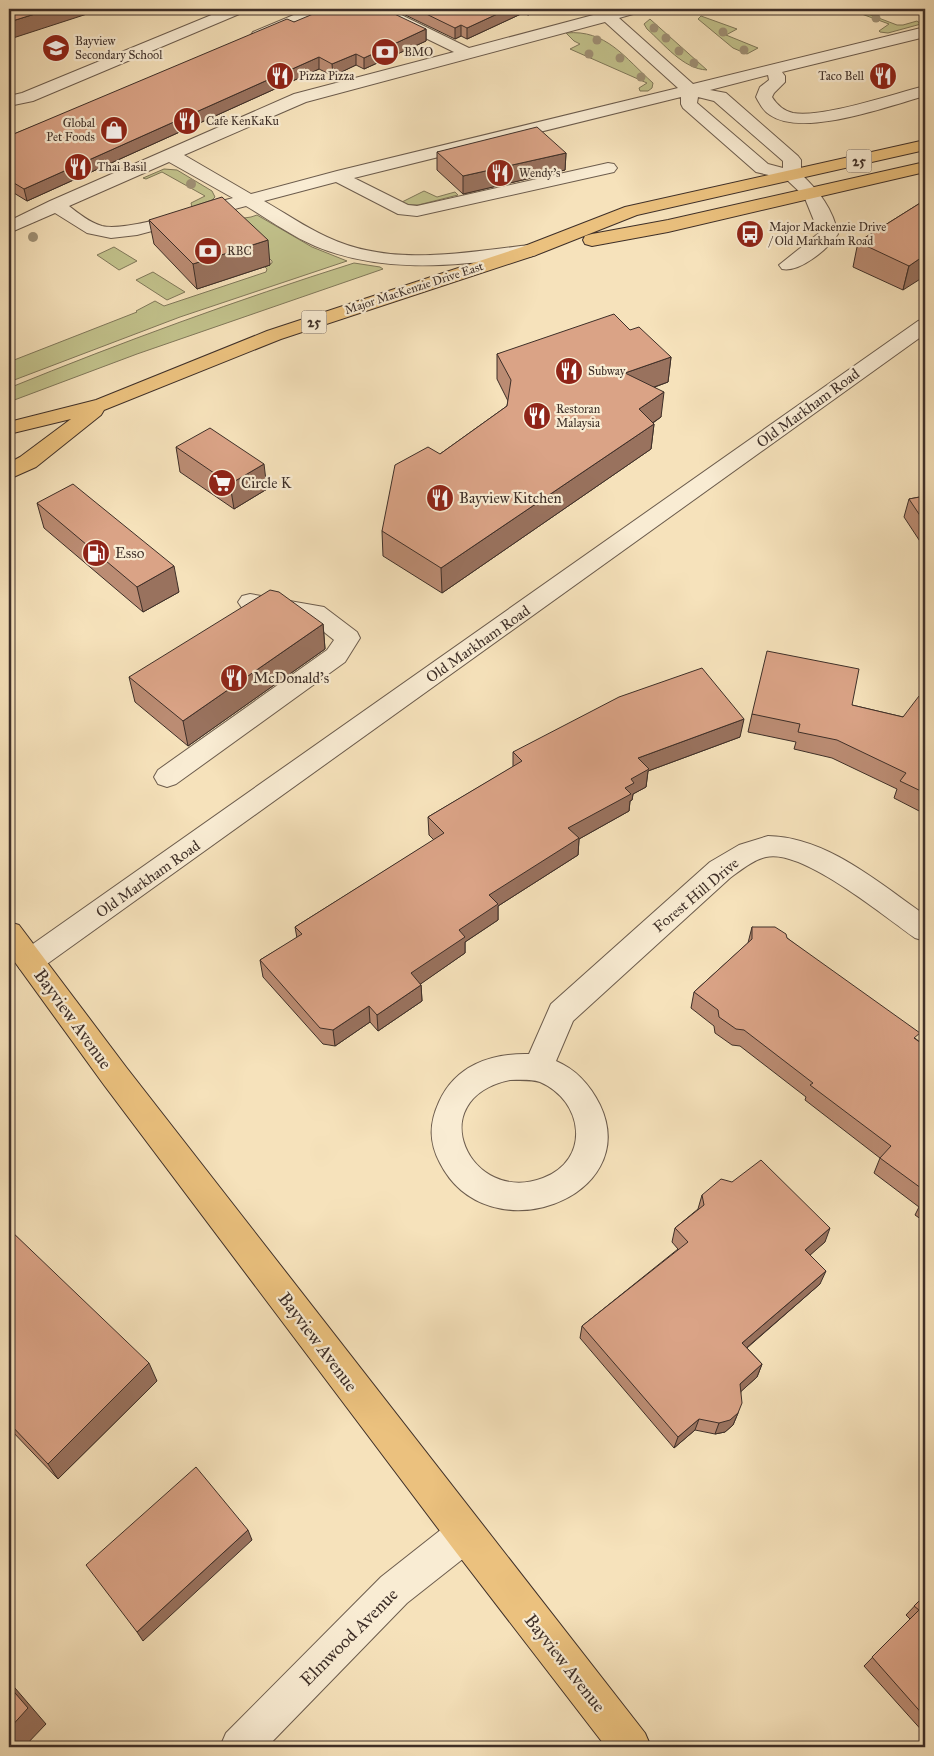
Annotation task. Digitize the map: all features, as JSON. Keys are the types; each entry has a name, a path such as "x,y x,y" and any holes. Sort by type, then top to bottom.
{"main road":[{"name":"Major MacKenzie Drive East","path":"9,428 103,404 274,335 529,251 632,211 925,145"},
{"name":"Major MacKenzie Drive East","path":"529,251 668,226 925,167"},
{"name":"Major MacKenzie Drive East","path":"9,472 28,462 103,404"},
{"name":"Bayview Avenue","path":"9,933 120,1084 631,1747"}],"street":[{"path":"9,101 26,97 239,9"},
{"path":"248,40 321,9"},
{"path":"377,9 456,46 466,53"},
{"path":"9,228 56,205 300,98 466,53 605,12 635,9"},
{"path":"605,12 690,90 720,97 792,160 792,175"},
{"path":"56,205 86,228 105,233 138,229 249,201 337,176 925,32"},
{"path":"771,69 777,76 777,82 766,91 764,97 768,106 774,111 790,118 813,119 925,91"},
{"path":"690,90 689,104 762,168 792,175 812,194 827,224 829,234 812,250 789,265"},
{"path":"9,111 26,97"},
{"path":"170,155 320,241 342,251 365,257 399,261 439,261 529,251"},
{"path":"337,176 404,210 417,211 608,168"},
{"name":"Old Markham Road","path":"30,961 149,879 925,325"},
{"path":"167,777 336,656 348,638 316,613 250,602"},
{"name":"Forest Hill Drive","path":"538,1068 561,1013 720,870 753,851 770,845 800,850 825,862 925,930"},
{"path":"510,1067 538,1068 563,1080 582,1099 592,1123 591,1148 579,1172 557,1189 528,1197 499,1195 473,1182 454,1162 445,1137 448,1112 462,1090 483,1074 510,1067"},
{"name":"Elmwood Avenue","path":"240,1747 394,1590 465,1534"}],"green space":[{"path":"848,9 855,9 897,25 917,21 921,24 888,33 880,32 889,24"},
{"path":"701,16 737,29 726,35 758,48 747,54 733,48 698,19"},
{"path":"650,19 707,70 698,69 682,61 667,48 644,24"},
{"path":"566,33 580,33 604,40 624,55 653,83 652,88 648,91 640,91 639,88 647,83 570,49 580,44"},
{"path":"164,169 177,170 212,191 215,197 212,200 192,207 191,203 205,196 162,172 146,179 143,178"},
{"path":"424,191 437,197 455,192 458,195 418,205 398,204"},
{"path":"257,215 312,247 347,261 180,317 9,382 9,362 137,312 155,301 164,306 266,272 267,269 265,267 272,263 272,261 231,220"},
{"path":"114,247 137,261 119,270 97,255"},
{"path":"354,263 383,269 137,354 9,402 9,388 180,322"},
{"path":"153,272 185,292 167,300 136,280"}],"building":[{"path":"9,9 51,9 9,22"},
{"path":"325,9 384,9 426,29 364,58 356,54 332,64 319,57 24,189 9,180 9,136 287,19 294,22"},
{"path":"416,9 508,9 467,28 461,25 455,28"},
{"path":"537,127 566,153 463,176 437,152"},
{"path":"222,197 268,240 193,264 149,220"},
{"path":"925,200 925,255 909,266 858,242"},
{"path":"614,314 630,330 639,327 671,357 625,373 664,392 639,409 654,424 441,568 382,531 395,465 428,447 440,454 507,406 511,380 497,354"},
{"path":"210,428 264,464 230,484 176,447"},
{"path":"73,484 174,566 137,587 37,503"},
{"path":"925,496 925,523 909,499"},
{"path":"270,590 279,592 323,624 183,721 129,677"},
{"path":"767,651 859,669 852,705 903,717 919,696 925,699 925,793 900,781 906,773 837,740 798,732 800,724 752,714"},
{"path":"702,668 744,719 638,758 649,769 631,779 634,783 625,788 631,794 568,828 579,838 489,895 498,904 459,930 465,937 411,973 421,985 377,1015 369,1006 333,1030 320,1028 260,960 302,934 295,927 444,833 428,817 522,761 513,752 619,697"},
{"path":"752,927 775,927 786,934 787,938 920,1033 914,1038 925,1046 925,1191 880,1158 891,1146 810,1085 813,1083 744,1030 736,1029 719,1017 718,1010 694,992 752,939"},
{"path":"761,1160 830,1228 805,1250 826,1271 742,1343 762,1364 740,1384 742,1403 738,1413 730,1420 719,1423 699,1419 678,1437 582,1326 688,1242 675,1228 704,1205 702,1195 721,1179 732,1182"},
{"path":"9,1229 149,1363 48,1464 9,1423"},
{"path":"196,1467 248,1530 137,1632 86,1565"},
{"path":"925,1595 925,1717 872,1657 919,1610 914,1606"},
{"path":"9,1686 28,1708 9,1729"}],"place":[{"name":"Bayview Secondary School","path":"56,48"},
{"name":"BMO","path":"385,52"},
{"name":"Pizza Pizza","path":"280,76"},
{"name":"Taco Bell","path":"883,76"},
{"name":"Cafe KenKaKu","path":"187,121"},
{"name":"Global Pet Foods","path":"114,130"},
{"name":"Thai Basil","path":"78,167"},
{"name":"Wendy's","path":"500,173"},
{"name":"Major Mackenzie Drive / Old Markham Road","path":"750,234"},
{"name":"RBC","path":"208,251"},
{"name":"Subway","path":"569,371"},
{"name":"Restoran Malaysia","path":"537,416"},
{"name":"Circle K","path":"222,483"},
{"name":"Bayview Kitchen","path":"440,498"},
{"name":"Esso","path":"96,553"},
{"name":"McDonald's","path":"234,678"}]}
